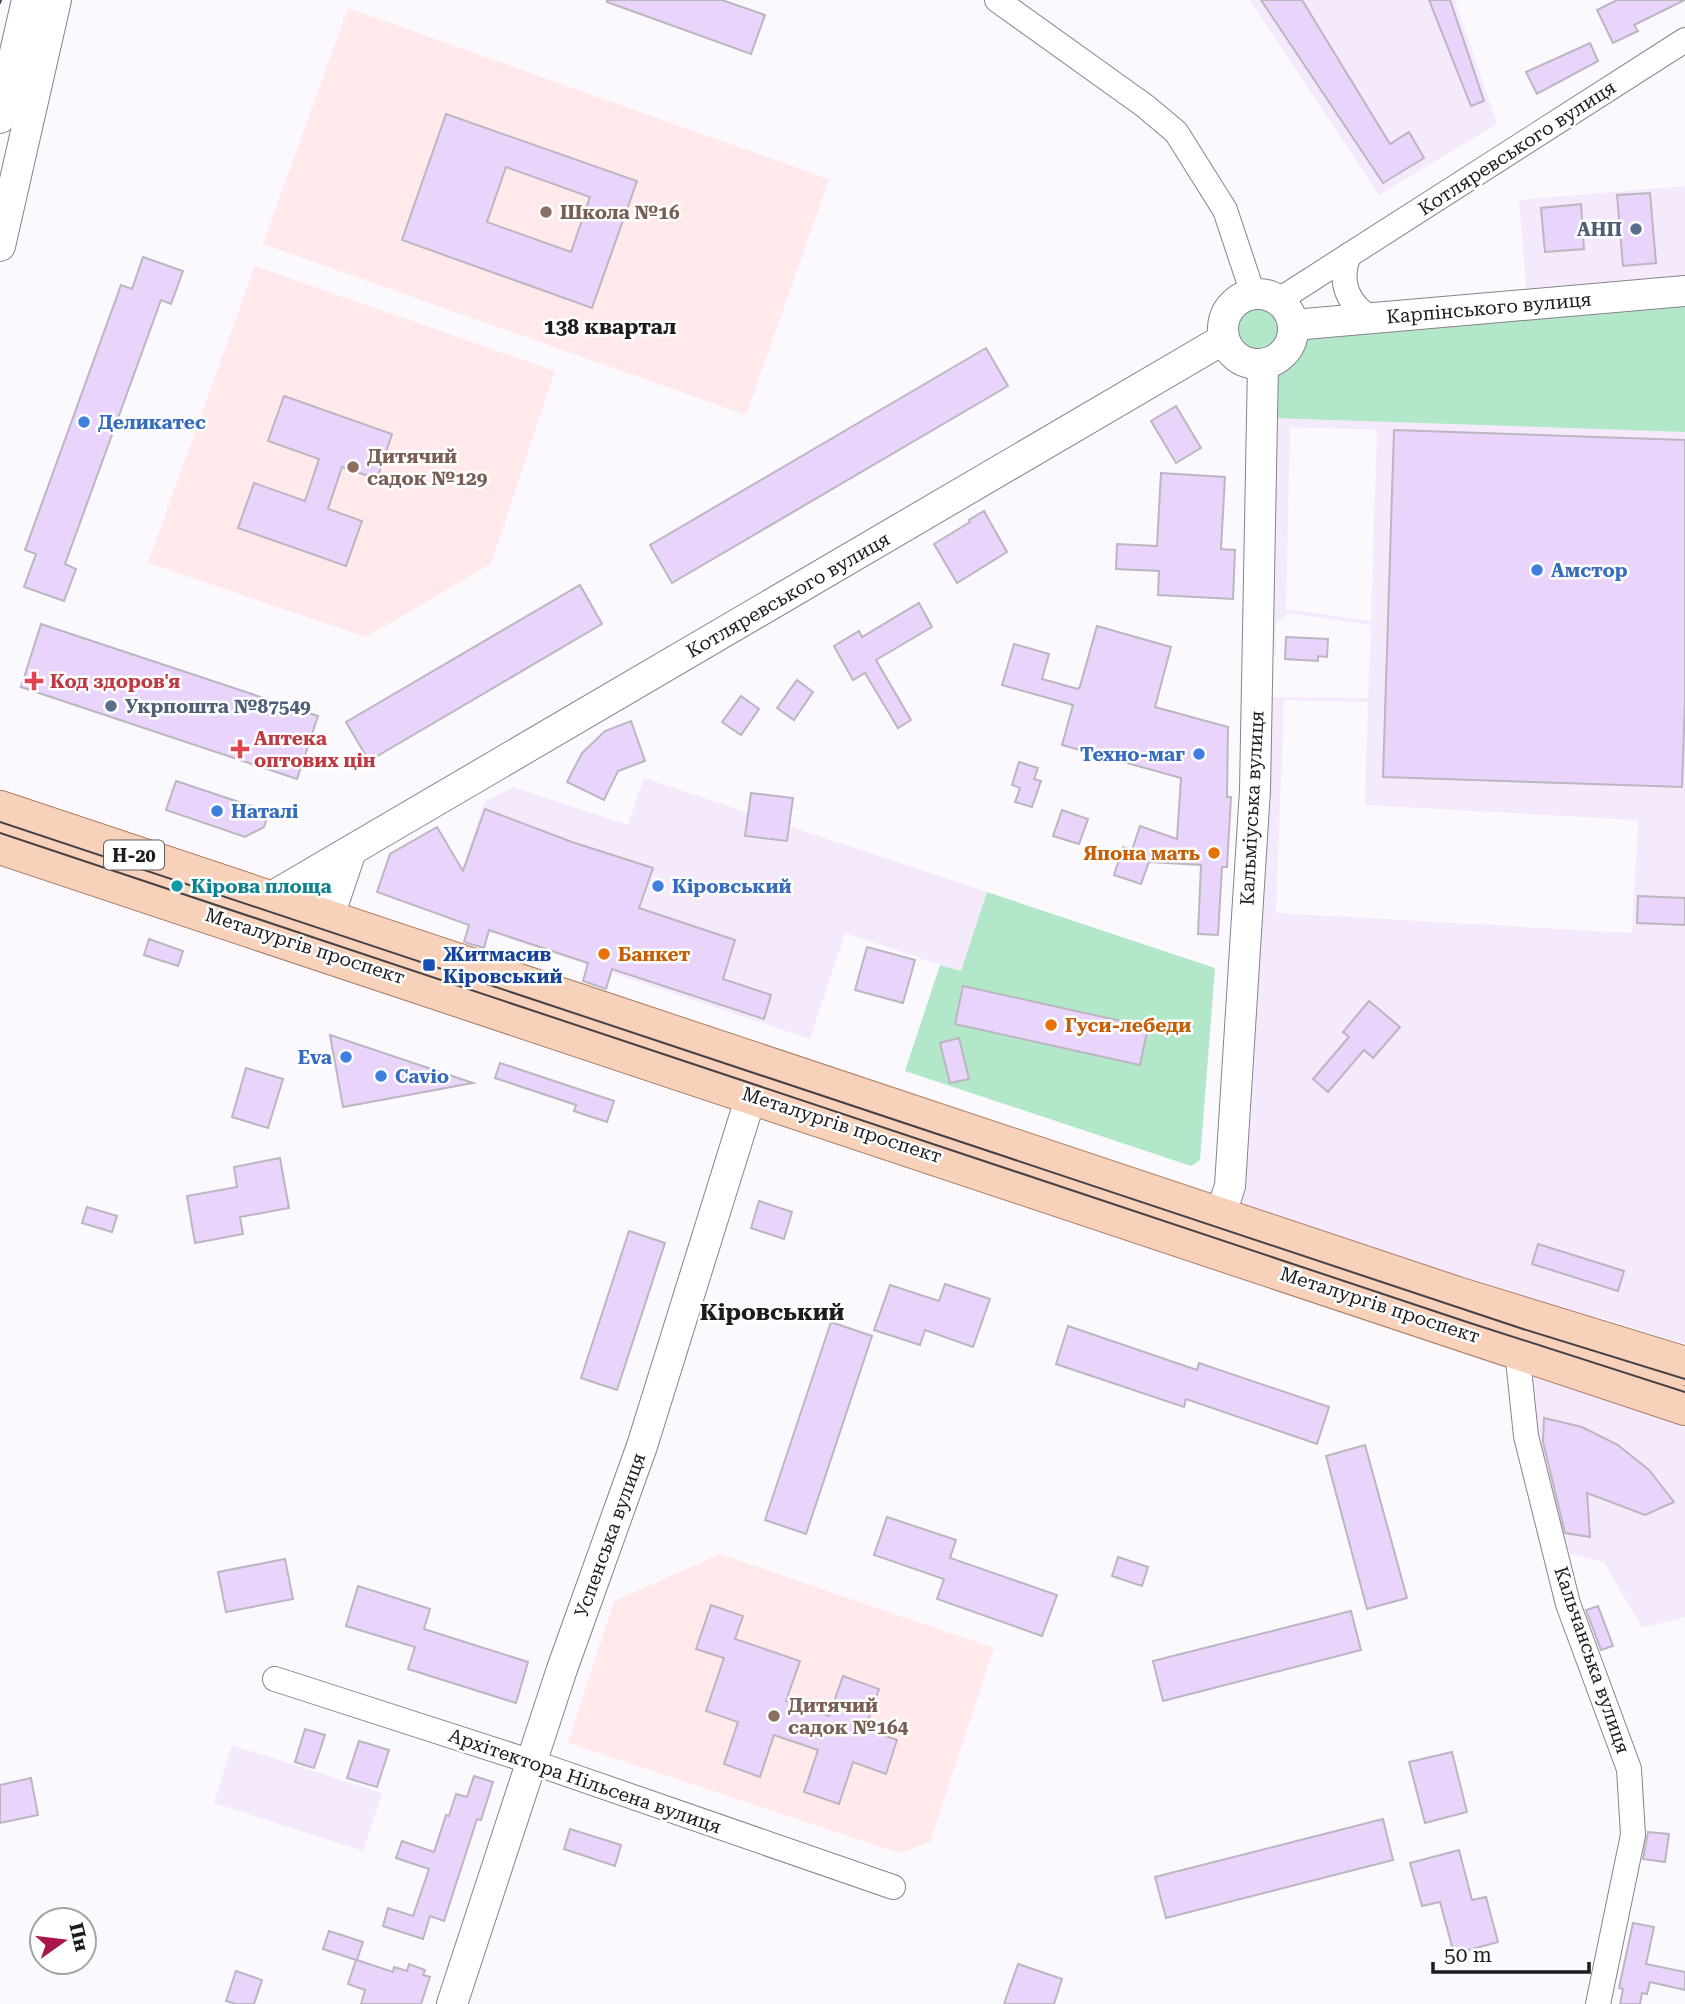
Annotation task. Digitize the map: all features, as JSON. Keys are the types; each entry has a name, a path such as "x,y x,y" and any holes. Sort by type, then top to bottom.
{"main road":[{"name":"Металургів проспект","path":"0,810 268,899 323,935"},
{"name":"Металургів проспект","path":"0,845 323,935 756,1079 1521,1334 1685,1406"},
{"name":"Металургів проспект","path":"1521,1334 1685,1366"}],"street":[{"path":"0,118 27,0"},
{"path":"0,246 56,0"},
{"path":"997,0 1018,7 1176,132 1225,210 1266,297"},
{"name":"Котляревського вулиця","path":"1266,297 1349,255 1685,40"},
{"path":"1349,255 1344,274 1347,293 1357,309 1373,319"},
{"name":"Карпінського вулиця","path":"1293,326 1685,291"},
{"path":"1244,296 1266,297 1289,311 1293,326 1286,351 1263,364 1239,359 1224,340 1223,322 1230,307 1244,296"},
{"name":"Котляревського вулиця","path":"268,899 1224,340"},
{"name":"Кальміуська вулиця","path":"1215,1232 1230,1186 1255,790 1263,364"},
{"path":"323,935 351,851"},
{"name":"Успенська вулиця","path":"452,2004 532,1762 642,1446 756,1079"},
{"name":"Кальчанська вулиця","path":"1521,1334 1526,1436 1568,1604 1629,1769 1633,1835 1598,2004"},
{"name":"Архітектора Нільсена вулиця","path":"275,1679 532,1762 893,1887"}],"shaded area":[{"path":"1250,0 1455,0 1497,124 1379,195"},
{"name":"Школа №16","path":"348,8 829,179 746,415 263,244"},
{"path":"1685,186 1685,285 1527,298 1519,200"},
{"name":"Дитячий садок №129","path":"255,266 555,371 491,564 366,637 148,563"},
{"path":"1271,418 1685,432 1685,1344 1598,1317 1563,1317 1234,1207 1265,697 1368,698 1371,625 1288,613 1276,624 1276,655 1266,654","holes":["1290,427 1377,430 1371,621 1286,609","1284,700 1368,702 1365,805 1638,820 1632,933 1276,913"]},
{"name":"Кіровський","path":"644,778 987,892 961,972 845,933 810,1039 446,918 484,802 513,787 628,825"},
{"path":"1524,1371 1685,1424 1685,1617 1642,1628 1604,1562 1560,1552"},
{"name":"Дитячий садок №164","path":"720,1554 994,1648 930,1842 899,1853 568,1743 614,1601"},
{"path":"232,1745 382,1793 363,1851 214,1803"}],"green space":[{"path":"1685,302 1685,432 1271,418 1272,374 1285,368 1294,359 1305,333"},
{"path":"1258,308 1273,314 1279,329 1273,344 1258,350 1243,344 1237,329 1243,314"},
{"path":"987,892 1215,968 1200,1160 1191,1166 905,1071 940,965 961,971"}],"building":[{"path":"607,0 722,0 765,15 751,54"},
{"path":"1261,0 1302,0 1390,144 1409,132 1424,158 1383,183"},
{"path":"1429,0 1450,0 1484,101 1471,106"},
{"path":"1617,0 1685,0 1634,25 1638,31 1613,43 1597,10"},
{"path":"1590,43 1598,61 1537,94 1526,72"},
{"path":"446,114 637,181 592,308 402,240","holes":["506,167 590,197 571,252 487,222"]},
{"path":"1650,193 1656,263 1623,266 1617,195"},
{"path":"1581,204 1584,249 1545,252 1541,208"},
{"path":"143,257 183,271 171,304 161,300 65,564 76,569 64,601 24,587 36,554 25,550 121,285 132,289"},
{"path":"986,348 1008,386 672,583 650,545"},
{"path":"284,396 392,434 377,479 342,467 328,509 362,521 346,566 238,528 254,483 305,501 319,459 268,441"},
{"path":"1176,406 1201,448 1176,463 1151,421"},
{"name":"Амстор","path":"1394,430 1685,440 1685,701 1682,787 1383,777"},
{"path":"1161,473 1225,477 1221,549 1235,550 1233,599 1158,595 1159,571 1116,569 1117,544 1157,546"},
{"path":"984,511 1007,552 957,583 934,544"},
{"path":"580,585 602,624 369,761 346,722"},
{"path":"919,603 932,627 876,660 911,720 898,728 865,673 853,680 834,646 859,631 862,637"},
{"path":"41,624 318,716 297,779 21,687"},
{"path":"1097,626 1171,647 1155,707 1228,727 1227,797 1231,797 1227,867 1222,867 1218,935 1198,934 1201,865 1149,862 1141,884 1114,875 1123,847 1132,850 1140,826 1177,839 1181,778 1062,745 1073,705 1002,685 1014,644 1049,654 1042,679 1078,689"},
{"path":"1286,637 1328,639 1327,657 1318,656 1318,661 1285,659"},
{"path":"797,680 813,692 794,720 777,708"},
{"path":"741,696 759,709 741,735 722,722"},
{"path":"631,721 645,761 618,771 604,800 567,782 582,753 605,731"},
{"path":"1019,762 1038,768 1034,779 1041,781 1032,807 1015,802 1020,788 1012,785"},
{"path":"176,781 269,812 264,827 245,837 166,810"},
{"path":"751,793 793,798 787,841 745,836"},
{"path":"485,809 572,842 653,868 639,908 735,940 723,979 771,995 764,1019 612,969 606,989 583,981 588,963 489,930 484,948 464,942 469,925 377,892 390,854 437,827 463,871"},
{"path":"1062,810 1088,819 1079,844 1053,836"},
{"path":"1638,896 1685,898 1685,925 1637,923"},
{"path":"149,939 183,951 178,966 144,955"},
{"path":"867,947 915,960 903,1003 855,990"},
{"path":"963,986 1148,1027 1140,1065 955,1024"},
{"path":"1369,1001 1400,1027 1373,1058 1364,1050 1328,1092 1313,1079 1349,1037 1343,1032"},
{"path":"330,1035 473,1083 343,1107"},
{"path":"959,1038 969,1079 950,1083 940,1043"},
{"path":"500,1063 614,1101 607,1122 574,1111 576,1105 495,1078"},
{"path":"246,1068 283,1079 268,1128 232,1117"},
{"path":"280,1158 289,1208 240,1217 243,1234 195,1243 187,1196 237,1187 234,1167"},
{"path":"759,1201 792,1212 784,1239 751,1228"},
{"path":"87,1207 117,1216 112,1232 82,1223"},
{"path":"629,1231 665,1243 617,1390 581,1378"},
{"path":"1538,1244 1624,1271 1618,1291 1532,1264"},
{"path":"945,1284 990,1299 973,1347 925,1330 920,1345 874,1330 890,1285 939,1301"},
{"path":"831,1322 872,1336 806,1534 765,1520"},
{"path":"1068,1326 1197,1370 1199,1363 1329,1407 1317,1444 1186,1399 1184,1407 1056,1364"},
{"path":"1544,1418 1582,1427 1618,1445 1649,1470 1674,1502 1645,1515 1587,1493 1590,1537 1565,1533 1543,1442"},
{"path":"1365,1445 1407,1598 1367,1609 1326,1456"},
{"path":"887,1517 956,1540 950,1558 1057,1595 1042,1636 937,1599 944,1579 874,1555"},
{"path":"1118,1557 1148,1567 1142,1586 1112,1576"},
{"path":"285,1559 293,1599 226,1612 218,1572"},
{"path":"358,1586 430,1609 424,1629 528,1662 516,1703 408,1669 415,1647 346,1626"},
{"path":"711,1605 743,1616 735,1639 800,1661 786,1701 829,1716 843,1676 879,1689 865,1729 897,1740 886,1774 853,1762 839,1804 804,1792 818,1750 774,1735 760,1777 724,1764 738,1722 706,1711 724,1658 696,1649"},
{"path":"1598,1606 1613,1646 1601,1650 1586,1610"},
{"path":"1351,1611 1361,1650 1163,1701 1153,1661"},
{"path":"305,1729 325,1735 314,1768 295,1762"},
{"path":"359,1741 389,1750 377,1787 347,1778"},
{"path":"1452,1752 1467,1812 1425,1823 1409,1762"},
{"path":"474,1776 493,1782 481,1820 477,1819 444,1921 430,1916 423,1939 383,1926 388,1908 413,1916 429,1869 396,1858 402,1841 434,1852 456,1794 467,1797"},
{"path":"31,1778 38,1815 0,1823 0,1785"},
{"path":"1383,1819 1393,1860 1166,1918 1155,1877"},
{"path":"570,1829 621,1845 615,1866 564,1849"},
{"path":"1648,1832 1669,1834 1665,1862 1643,1859"},
{"path":"1459,1850 1472,1900 1486,1897 1498,1942 1454,1954 1440,1902 1422,1906 1410,1863"},
{"path":"1633,1923 1654,1927 1646,1964 1685,1972 1685,1990 1650,1982 1647,1994 1642,1993 1640,2004 1620,2004 1623,1989 1619,1988"},
{"path":"329,1931 363,1942 357,1960 393,1972 394,1967 407,1971 409,1964 425,1970 423,1975 430,1977 421,2004 361,2004 365,1990 348,1984 356,1960 323,1949"},
{"path":"1018,1964 1062,1979 1054,2004 1004,2004"},
{"path":"236,1971 262,1980 254,2004 226,2001"}],"tram line":[{"path":"0,822 1523,1329 1685,1379"},
{"path":"0,833 1467,1322 1685,1392"}],"place":[{"name":"Школа №16","path":"546,212"},
{"name":"АНП","path":"1636,229"},
{"name":"Деликатес","path":"84,422"},
{"name":"Дитячий садок №129","path":"353,467"},
{"name":"Амстор","path":"1537,570"},
{"name":"Код здоров'я","path":"34,681"},
{"name":"Укрпошта №87549","path":"111,706"},
{"name":"Аптека оптових цін","path":"240,749"},
{"name":"Техно-маг","path":"1199,754"},
{"name":"Наталі","path":"217,811"},
{"name":"Япона мать","path":"1214,853"},
{"name":"Кірова площа","path":"177,886"},
{"name":"Кіровський","path":"658,886"},
{"name":"Банкет","path":"604,954"},
{"name":"Житмасив Кіровський","path":"429,965"},
{"name":"Гуси-лебеди","path":"1051,1025"},
{"name":"Eva","path":"346,1057"},
{"name":"Cavio","path":"381,1076"},
{"name":"Дитячий садок №164","path":"774,1716"}],"district":[{"name":"138 квартал","path":"610,327"},
{"name":"Кіровський","path":"772,1312"}]}
